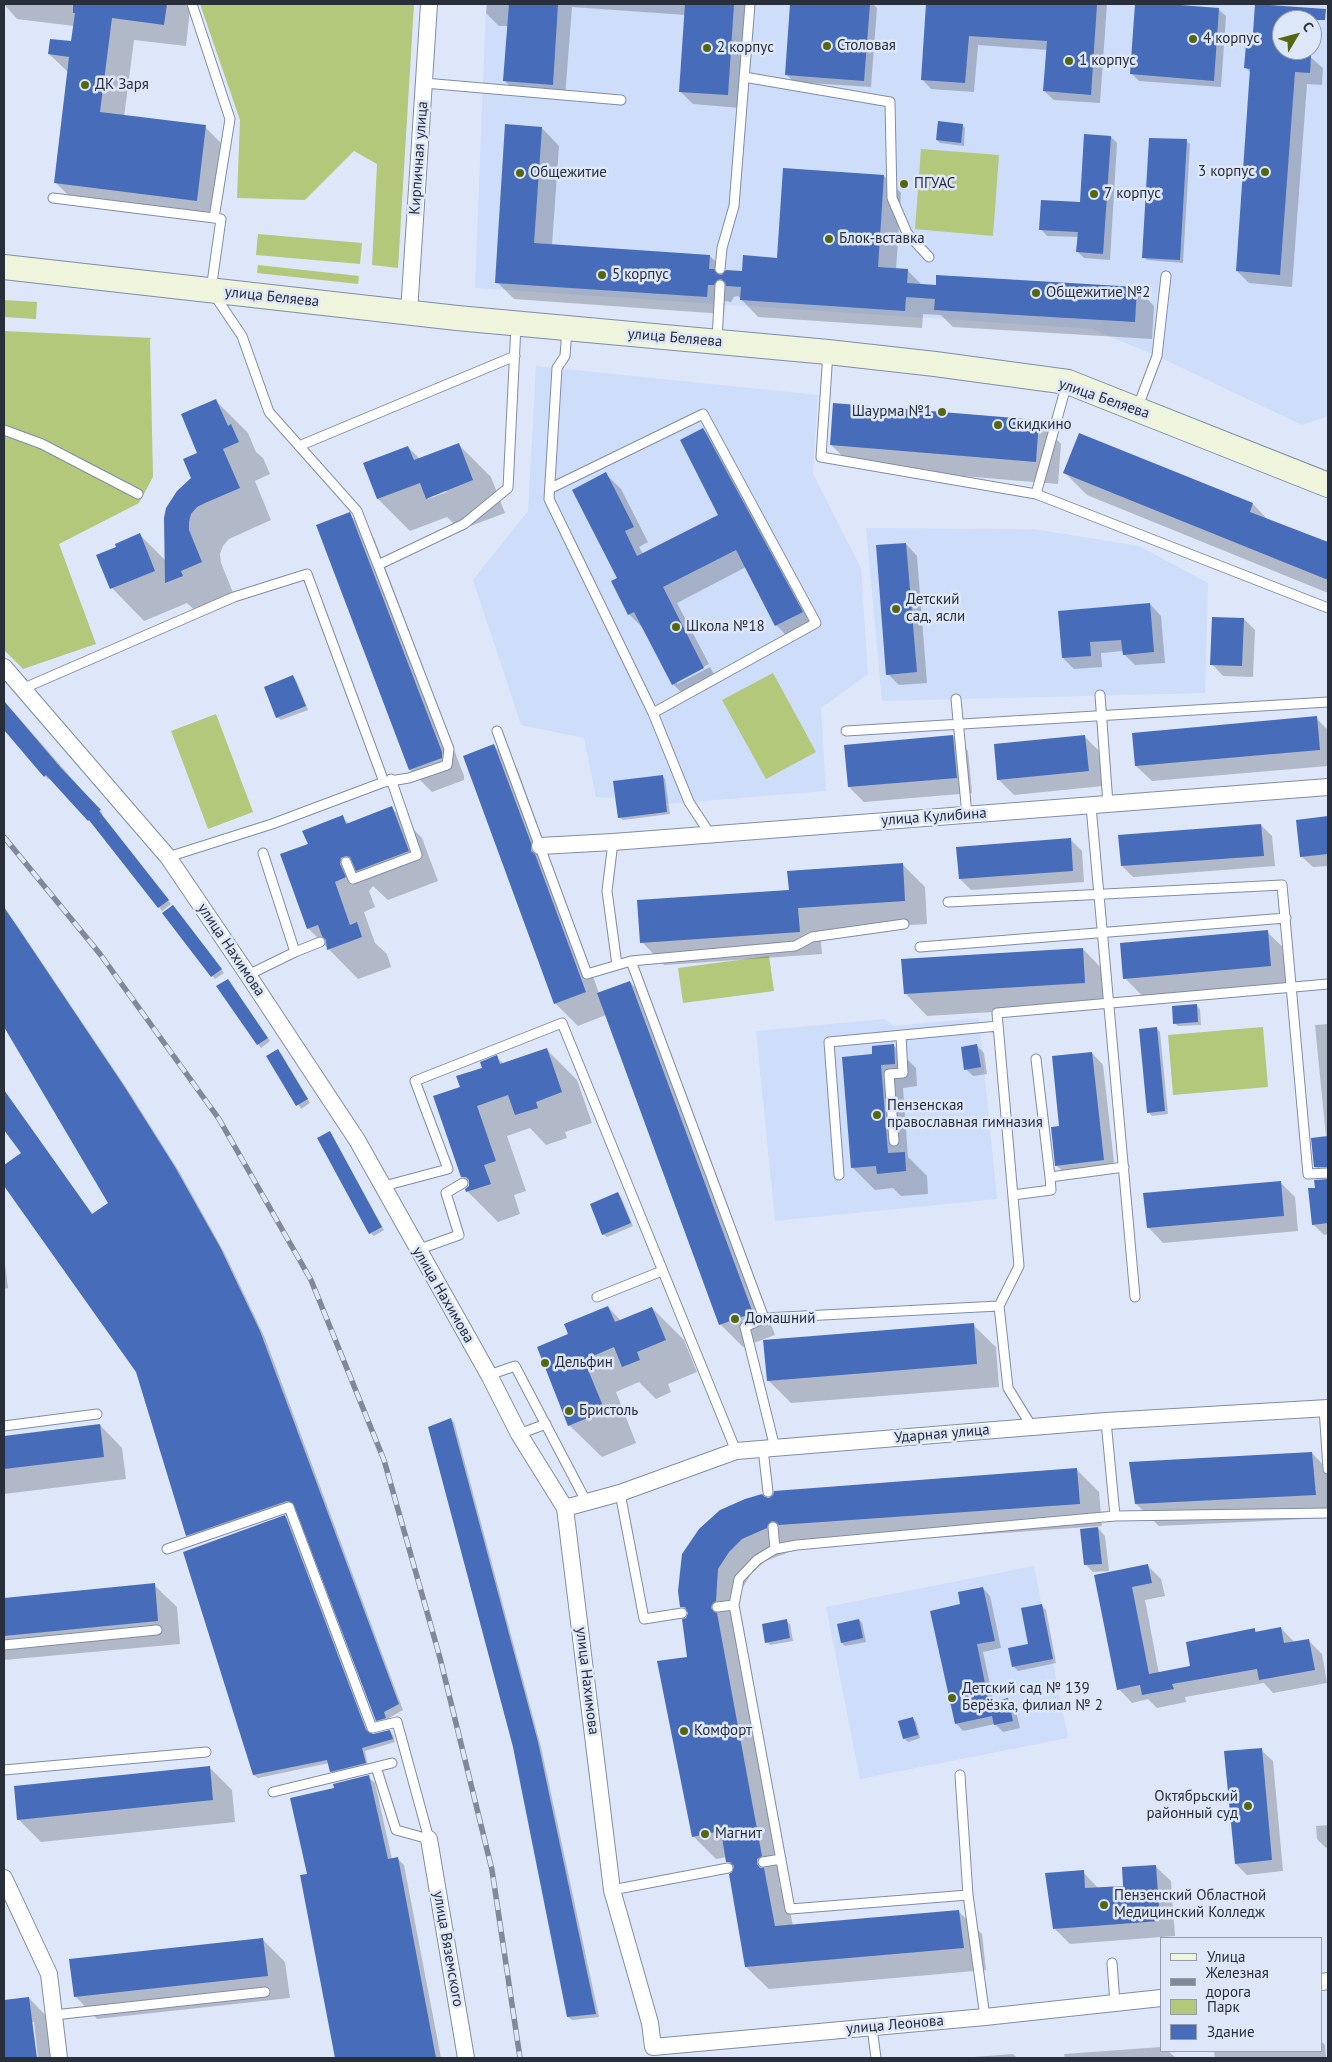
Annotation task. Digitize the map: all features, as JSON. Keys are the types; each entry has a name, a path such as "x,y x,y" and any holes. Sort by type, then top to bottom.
{"main road":[{"name":"улица Беляева","path":"7,265 409,312 828,352 1068,382 1328,485"}],"street":[{"name":"Кирпичная улица","path":"409,312 429,4"},
{"name":"улица Нахимова","path":"4,667 168,857 248,975 357,1140 519,1434 565,1508 612,1890 650,2023"},
{"name":"улица Кулибина","path":"540,846 1328,787"},
{"name":"Ударная улица","path":"565,1508 620,1493 736,1451 1106,1421 1326,1408"},
{"name":"улица Вяземского","path":"429,1839 466,2058"},
{"path":"4,1878 48,1974 59,2058"},
{"name":"улица Леонова","path":"650,2023 653,2053 1160,1998"}],"lane":[{"path":"192,4 230,119 214,218"},
{"path":"720,269 722,248 734,206 750,4"},
{"path":"744,76 890,102 892,198 907,233 929,257"},
{"path":"424,83 621,100"},
{"path":"53,198 221,219 211,290 242,336 269,412 357,511 449,749 447,765 409,778 387,781 272,824 168,857"},
{"path":"1136,409 1157,356 1166,276"},
{"path":"717,342 720,285"},
{"path":"378,565 464,524 508,488 516,322"},
{"path":"568,328 565,356 557,368 550,499 653,713 690,802 710,834"},
{"path":"828,352 821,457 1036,494 1328,608"},
{"path":"299,446 515,356"},
{"path":"1036,494 1068,382"},
{"path":"551,488 703,414 816,623 653,713"},
{"path":"4,430 42,444 138,494"},
{"path":"22,689 234,597 307,574 417,855 353,880 346,862"},
{"path":"1100,695 1108,804"},
{"path":"956,699 967,815"},
{"path":"846,731 1328,702"},
{"path":"497,732 587,974 631,961 795,946 812,936 904,924"},
{"path":"1091,806 1135,1297"},
{"path":"613,842 606,891 617,965"},
{"path":"263,853 295,952"},
{"path":"948,902 1282,885 1293,987 1308,1174 1328,1173"},
{"path":"920,947 1286,918"},
{"path":"248,975 320,942"},
{"path":"631,961 764,1318"},
{"path":"1032,1427 1008,1388 999,1306 1019,1266 997,1013 1328,984"},
{"path":"384,1186 448,1169 415,1081 562,1023 736,1451"},
{"path":"838,1175 829,1042 998,1026"},
{"path":"894,1140 889,1074 903,1073 900,1036"},
{"path":"1013,1195 1051,1190 1036,1059"},
{"path":"1050,1177 1124,1167"},
{"path":"417,1250 459,1235 446,1193 463,1183"},
{"path":"597,1296 662,1271"},
{"path":"768,1492 769,1448 745,1327 764,1318 999,1306"},
{"path":"488,1375 515,1366 587,1503"},
{"path":"1326,1408 1328,1469"},
{"path":"4,1426 97,1414"},
{"path":"1106,1421 1115,1516"},
{"path":"519,1434 546,1424"},
{"path":"620,1493 644,1619 682,1613"},
{"path":"167,1549 290,1507 372,1728 397,1722 429,1839"},
{"path":"968,1895 790,1909 734,1605 739,1579 758,1560 775,1549 797,1545 1115,1516 1328,1513"},
{"path":"773,1526 775,1549"},
{"path":"717,1607 734,1605"},
{"path":"4,1645 157,1630"},
{"path":"4,1770 206,1752"},
{"path":"273,1792 392,1762"},
{"path":"376,1767 396,1830 429,1839"},
{"path":"960,1775 968,1895 985,2017"},
{"path":"763,1862 781,1859"},
{"path":"612,1890 728,1868"},
{"path":"1112,1963 1115,2003"},
{"path":"54,2015 265,1992"},
{"path":"872,2028 876,2058"}],"shaded area":[{"name":"ПГУАС","path":"486,4 1328,4 1328,416 1302,425 1157,356 1092,329 475,288"},
{"name":"Школа №18","path":"536,366 818,395 813,474 861,568 868,674 821,708 826,791 666,804 667,812 618,818 615,798 596,797 584,738 521,725 473,580 528,511"},
{"path":"866,528 1033,529 1139,546 1208,583 1205,693 882,701"},
{"name":"Пензенская православная гимназия","path":"979,1018 997,1199 775,1221 756,1031 884,1019 894,1026"},
{"name":"Детский сад № 139 Берёзка, филиал № 2","path":"1034,1566 1068,1738 860,1779 826,1607"}],"green space":[{"path":"200,4 414,4 398,268 372,265 377,164 354,151 305,200 237,198 240,120"},
{"path":"921,149 999,155 993,236 915,229"},
{"path":"258,234 362,243 360,264 256,255"},
{"path":"258,265 359,276 358,284 257,273"},
{"path":"4,300 37,302 36,319 4,317"},
{"path":"4,331 152,338 150,339 153,477 139,503 59,544 96,644 23,669 4,650"},
{"path":"773,673 816,752 766,779 722,700"},
{"path":"216,714 253,812 208,829 171,731"},
{"path":"769,956 774,991 683,1003 678,968"},
{"path":"1263,1027 1268,1087 1173,1095 1168,1035"}],"building":[{"name":"ДК Заря","path":"73,4 167,4 164,25 112,18 100,112 206,125 197,201 54,183 69,57 48,54 50,39 71,41 75,13 73,13"},
{"path":"509,4 558,4 553,85 503,81"},
{"name":"2 корпус","path":"685,4 734,4 728,95 679,92"},
{"name":"Столовая","path":"790,4 870,4 864,81 785,75"},
{"name":"1 корпус","path":"926,4 1097,4 1091,95 1043,91 1047,41 969,36 965,83 921,80"},
{"name":"4 корпус","path":"1135,4 1167,4 1219,8 1214,81 1130,74"},
{"name":"3 корпус","path":"1255,4 1326,9 1325,20 1322,20 1322,10 1272,10 1272,60 1311,60 1310,73 1295,72 1280,275 1236,271 1250,69 1244,68 1247,33 1253,33"},
{"path":"938,121 963,124 961,143 936,140"},
{"path":"505,124 542,127 534,243 710,255 709,269 714,269 717,274 722,275 726,270 742,271 743,255 777,258 783,168 884,175 878,267 908,269 907,283 936,285 936,275 1137,287 1135,322 934,310 935,299 906,297 905,311 740,300 741,287 726,286 725,282 721,279 717,280 714,285 708,285 707,297 495,283"},
{"name":"7 корпус","path":"1084,134 1111,136 1103,254 1076,252 1078,232 1039,230 1041,200 1080,202"},
{"path":"1149,138 1187,139 1180,260 1142,258"},
{"path":"216,399 228,426 231,424 239,442 223,449 240,488 197,507 191,514 189,530 202,562 181,571 183,576 165,583 164,518 166,508 177,491 191,478 183,459 197,453 181,414"},
{"path":"833,403 1039,420 1036,462 830,445"},
{"path":"703,428 803,612 775,626 736,550 663,587 704,668 672,685 634,612 628,615 611,581 617,578 572,490 606,472 634,527 625,531 637,556 718,515 680,440"},
{"path":"1079,433 1253,503 1250,512 1328,542 1328,580 1063,473"},
{"path":"459,443 473,480 426,499 420,483 377,499 363,463 408,446 414,460"},
{"path":"350,512 442,752 442,758 409,770 316,525"},
{"path":"140,533 155,571 110,589 96,555 116,547 115,544"},
{"name":"Детский сад, ясли","path":"906,543 917,672 886,675 876,545"},
{"path":"1150,603 1154,652 1123,655 1121,640 1090,642 1091,656 1062,658 1058,611"},
{"path":"1212,617 1244,618 1242,666 1210,665"},
{"path":"293,675 306,706 276,718 264,687"},
{"path":"4,701 61,768 101,810 99,811 169,900 158,908 89,820 46,775 44,777 4,730"},
{"path":"1317,716 1320,750 1135,766 1132,733"},
{"path":"953,735 957,778 848,787 844,745"},
{"path":"1085,735 1089,771 997,780 994,744"},
{"path":"494,744 531,843 531,851 535,854 586,992 554,1004 463,756"},
{"path":"663,775 667,812 618,818 613,781"},
{"path":"392,806 409,851 356,871 350,857 341,858 340,864 346,877 335,882 350,925 357,922 362,937 327,950 326,940 322,936 318,925 307,929 280,854 308,844 302,831 343,815 346,824"},
{"path":"1328,816 1328,854 1300,857 1296,820"},
{"path":"1261,824 1264,856 1121,866 1118,835"},
{"path":"1071,838 1073,871 959,879 956,847"},
{"path":"903,863 905,901 798,908 800,932 640,943 637,900 789,890 787,871"},
{"path":"173,905 222,969 211,977 162,913"},
{"path":"4,907 124,1086 175,1167 220,1247 260,1331 399,1704 384,1712 386,1718 376,1721 293,1503 287,1501 186,1536 136,1372 4,1186 4,1165 21,1153 4,1130 4,1090 92,1214 108,1203 4,1027"},
{"path":"1268,930 1271,966 1123,979 1120,943"},
{"path":"1083,948 1085,983 904,994 901,959"},
{"path":"228,979 268,1038 257,1045 216,986"},
{"path":"630,981 753,1313 719,1325 597,993"},
{"path":"1197,1004 1198,1022 1173,1024 1172,1006"},
{"path":"1157,1027 1165,1111 1147,1113 1139,1029"},
{"path":"894,1044 895,1064 881,1065 888,1153 905,1152 906,1171 877,1174 876,1166 851,1168 842,1057 872,1054 872,1046"},
{"path":"977,1044 981,1067 964,1070 961,1047"},
{"path":"547,1048 562,1092 536,1102 538,1108 515,1115 508,1095 477,1106 496,1161 484,1165 491,1184 466,1192 465,1189 469,1186 469,1180 466,1177 461,1177 433,1096 460,1087 456,1076 482,1068 480,1062 497,1055 500,1064"},
{"path":"278,1049 308,1099 296,1106 266,1056"},
{"path":"1092,1052 1104,1160 1055,1166 1051,1127 1059,1126 1052,1056"},
{"path":"330,1131 382,1227 369,1234 317,1138"},
{"path":"1328,1136 1328,1167 1314,1167 1311,1138"},
{"path":"1328,1179 1328,1223 1312,1225 1308,1188 1315,1188 1314,1180"},
{"path":"1281,1181 1284,1216 1147,1228 1143,1193"},
{"path":"618,1192 631,1223 602,1235 590,1204"},
{"path":"608,1306 615,1322 652,1307 666,1340 637,1352 640,1360 622,1367 614,1347 584,1360 605,1411 568,1426 537,1347 568,1334 564,1324"},
{"path":"974,1323 977,1364 767,1381 763,1340"},
{"path":"451,1418 538,1742 596,2014 567,2017 513,1747 428,1427"},
{"path":"100,1424 104,1457 4,1469 4,1436"},
{"path":"1312,1452 1316,1495 1135,1504 1129,1462"},
{"path":"1077,1468 1080,1504 779,1525 772,1521 768,1524 767,1528 742,1539 729,1552 718,1569 716,1601 712,1604 711,1608 717,1613 762,1856 757,1859 757,1864 760,1868 764,1868 775,1926 959,1910 964,1948 745,1967 729,1874 734,1866 730,1862 726,1862 721,1831 692,1837 657,1661 687,1657 682,1619 686,1618 688,1613 685,1607 680,1607 678,1591 682,1554 699,1529 720,1510 762,1494 769,1498 773,1495 774,1491"},
{"path":"285,1515 366,1730 373,1734 390,1730 393,1739 362,1748 366,1763 330,1772 327,1760 253,1775 183,1552"},
{"path":"1098,1527 1102,1564 1084,1565 1080,1529"},
{"path":"1148,1564 1152,1583 1132,1587 1149,1674 1190,1666 1186,1642 1255,1628 1255,1632 1281,1627 1284,1643 1309,1639 1315,1670 1259,1680 1257,1669 1172,1684 1174,1689 1142,1695 1140,1685 1117,1690 1094,1575"},
{"path":"155,1583 158,1621 4,1636 4,1598"},
{"path":"983,1587 995,1641 977,1644 989,1703 1008,1698 1013,1721 994,1725 992,1716 955,1724 930,1611 960,1604 958,1592"},
{"path":"1042,1604 1053,1659 1012,1667 1008,1648 1028,1644 1021,1608"},
{"path":"787,1619 790,1638 765,1643 762,1624"},
{"path":"859,1619 863,1638 841,1643 837,1624"},
{"path":"913,1717 918,1735 903,1739 898,1721"},
{"name":"Октябрьский районный суд","path":"1262,1748 1272,1860 1235,1864 1224,1751"},
{"path":"210,1766 213,1800 17,1820 14,1786"},
{"path":"369,1775 388,1859 398,1857 436,2058 335,2058 300,1875 307,1874 290,1798 334,1788 333,1784"},
{"name":"Пензенский Областной Медицинский Колледж","path":"1156,1865 1160,1921 1053,1929 1045,1873 1084,1870 1085,1888 1123,1886 1122,1867"},
{"path":"263,1938 268,1976 74,1997 69,1959"},
{"path":"29,1997 37,2058 4,2058 4,2000"}],"railway":[{"path":"4,837 100,954 219,1119 311,1280 384,1460 440,1658 492,1870 520,2058"}],"place":[{"name":"4 корпус","path":"1193,39"},
{"name":"Столовая","path":"827,46"},
{"name":"2 корпус","path":"707,48"},
{"name":"1 корпус","path":"1069,61"},
{"name":"ДК Заря","path":"85,85"},
{"name":"3 корпус","path":"1265,172"},
{"name":"Общежитие","path":"520,173"},
{"name":"ПГУАС","path":"904,184"},
{"name":"7 корпус","path":"1094,194"},
{"name":"Блок-вставка","path":"829,239"},
{"name":"5 корпус","path":"602,275"},
{"name":"Общежитие №2","path":"1036,293"},
{"name":"Шаурма №1","path":"942,412"},
{"name":"Скидкино","path":"998,425"},
{"name":"Детский сад, ясли","path":"896,609"},
{"name":"Школа №18","path":"676,627"},
{"name":"Пензенская православная гимназия","path":"877,1115"},
{"name":"Домашний","path":"735,1319"},
{"name":"Дельфин","path":"545,1363"},
{"name":"Бристоль","path":"569,1411"},
{"name":"Детский сад № 139 Берёзка, филиал № 2","path":"952,1698"},
{"name":"Комфорт","path":"684,1731"},
{"name":"Октябрьский районный суд","path":"1248,1806"},
{"name":"Магнит","path":"705,1834"},
{"name":"Пензенский Областной Медицинский Колледж","path":"1104,1905"}]}
